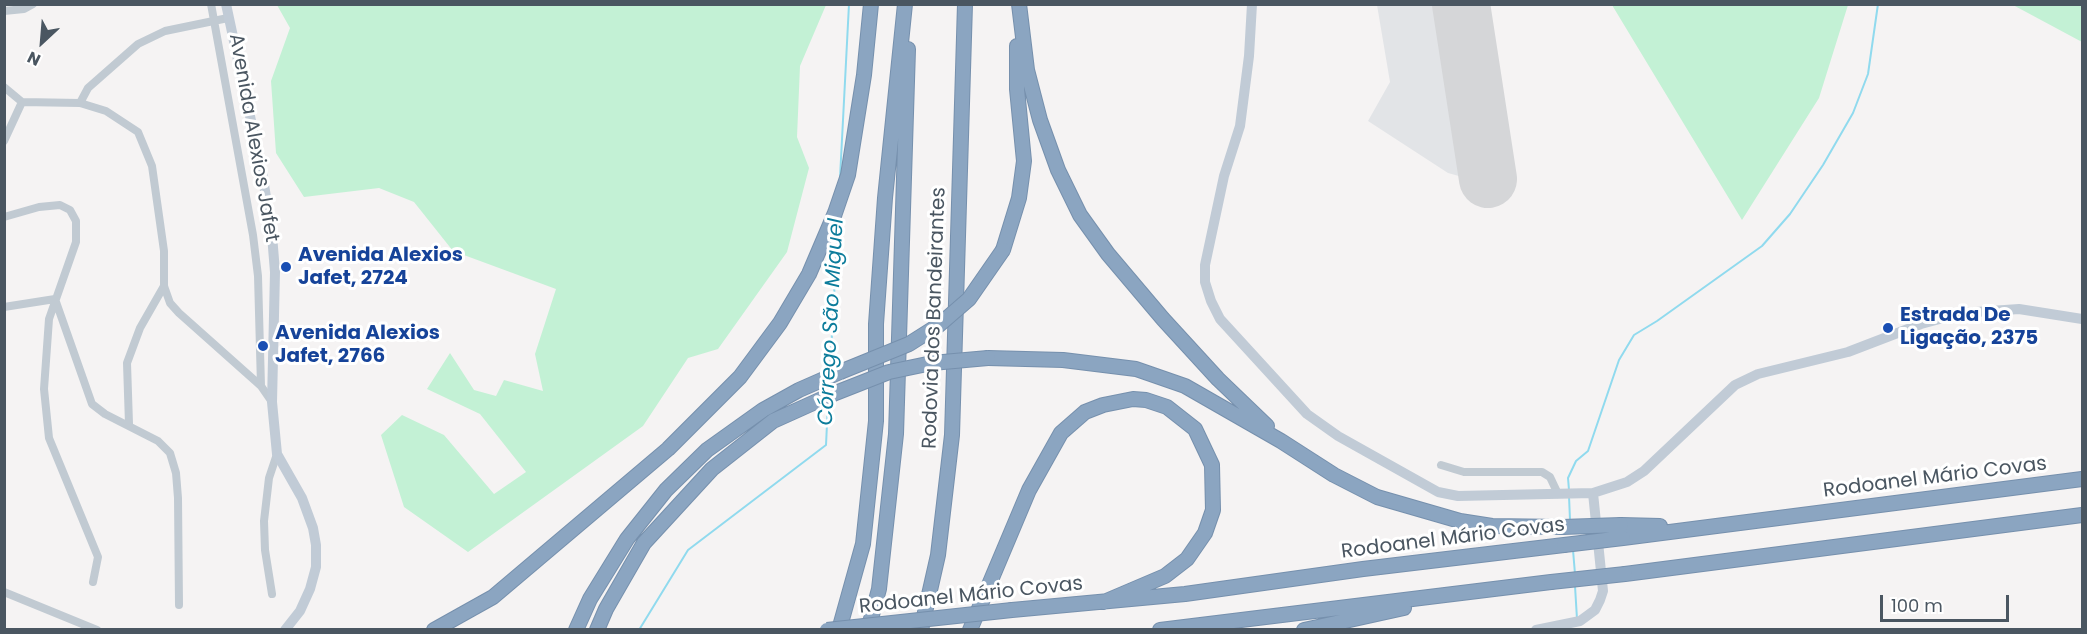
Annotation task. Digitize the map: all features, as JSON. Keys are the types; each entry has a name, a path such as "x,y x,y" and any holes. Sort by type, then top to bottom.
{"highway":[{"path":"434,630 493,597 668,449 740,377 780,323 809,274 848,176 864,75 871,4"},
{"path":"838,630 863,544 876,422 876,324 885,210 907,4"},
{"name":"Rodovia dos Bandeirantes","path":"868,630 879,589 896,434 907,4"},
{"name":"Rodovia dos Bandeirantes","path":"921,630 938,555 952,435 965,4"},
{"path":"1019,4 1027,70 1040,120 1058,170 1080,215 1108,254 1163,319 1218,379 1281,441"},
{"path":"576,630 590,599 627,539 666,490 707,450 763,410 799,390 909,344 939,325 969,299 1003,250 1019,198 1024,161 1016,53 1021,27"},
{"path":"597,630 606,609 645,543 712,469 773,421 889,372 932,363 988,358 1063,360 1136,369 1185,386 1281,441 1334,475 1377,497 1460,521 1492,526 1562,527 1622,532"},
{"path":"970,630 1029,490 1061,433 1085,412 1103,405 1133,399 1146,400 1167,407 1196,429 1212,465 1213,510 1205,533 1187,559 1165,576 1104,602"},
{"name":"Rodoanel Mário Covas","path":"827,630 1185,594 1363,569 1564,545 1622,532 1701,528 2082,478"},
{"path":"1160,630 1624,574 2082,515"},
{"path":"1304,630 1546,583"}],"main road":[{"name":"Avenida Alexios Jafet","path":"226,4 262,172 272,235 275,272 272,402 277,454 302,498 313,528 316,545 316,567 310,589 300,611 285,630"},
{"path":"1252,4 1249,56 1240,126 1224,176 1205,265 1205,282 1220,319 1307,414 1338,436 1427,488 1458,496 1593,493 1626,482 1644,471 1735,385 1758,374 1848,352 1921,324 1962,313 2019,309 2082,319"},
{"path":"1536,630 1580,621 1595,610 1600,600 1603,591 1593,493"}],"street":[{"path":"4,11 24,9 33,4"},
{"name":"Avenida Alexios Jafet","path":"211,4 253,235 258,276 261,386 272,402"},
{"name":"Avenida Alexios Jafet","path":"213,22 228,18"},
{"path":"80,103 88,88 138,44 165,32 213,22"},
{"path":"4,87 22,102 80,103 106,111 124,120 138,132 145,143 156,185 164,251 164,286 179,314 261,386"},
{"path":"4,141 22,102"},
{"path":"4,217 54,205 65,207 75,218 76,242 54,299 45,347 44,389 49,438 98,557 93,582"},
{"path":"129,424 127,363 140,328 164,286"},
{"path":"4,307 54,299"},
{"path":"54,299 89,400 105,414 129,424 166,447 175,465 178,498 179,605"},
{"name":"Avenida Alexios Jafet","path":"272,594 265,550 264,521 269,478 277,454"},
{"path":"1441,465 1464,472 1542,472 1550,477 1558,494"},
{"path":"4,592 97,630"}],"shaded area":[{"path":"1377,5 1474,5 1501,178 1477,181 1448,173 1368,121 1390,82"}],"green space":[{"path":"277,5 826,5 800,66 797,137 809,168 787,252 718,349 688,358 643,426 468,552 404,507 381,435 402,415 444,435 494,494 526,472 480,414 427,389 450,353 474,390 496,396 504,380 543,391 535,354 556,289 453,251 414,202 379,188 304,197 276,153 271,81 290,28"},
{"path":"1612,5 1848,5 1819,98 1742,220"},
{"path":"2013,5 2082,5 2082,42"}],"waterway":[{"name":"Córrego São Miguel","path":"840,178 849,4"},
{"path":"1569,490 1568,478 1576,461 1588,451 1619,360 1634,335 1762,246 1790,214 1823,165 1853,113 1868,74 1878,4"},
{"name":"Córrego São Miguel","path":"830,370 838,223"},
{"name":"Córrego São Miguel","path":"639,630 688,550 826,445 828,403"},
{"path":"1569,496 1570,520"},
{"path":"1573,550 1575,574"},
{"path":"1575,586 1577,619"}],"runway":[{"path":"1461,4 1488,179"}],"place":[{"name":"Avenida Alexios Jafet, 2724","path":"286,267"},
{"name":"Estrada De Ligação, 2375","path":"1888,328"},
{"name":"Avenida Alexios Jafet, 2766","path":"263,346"}]}
